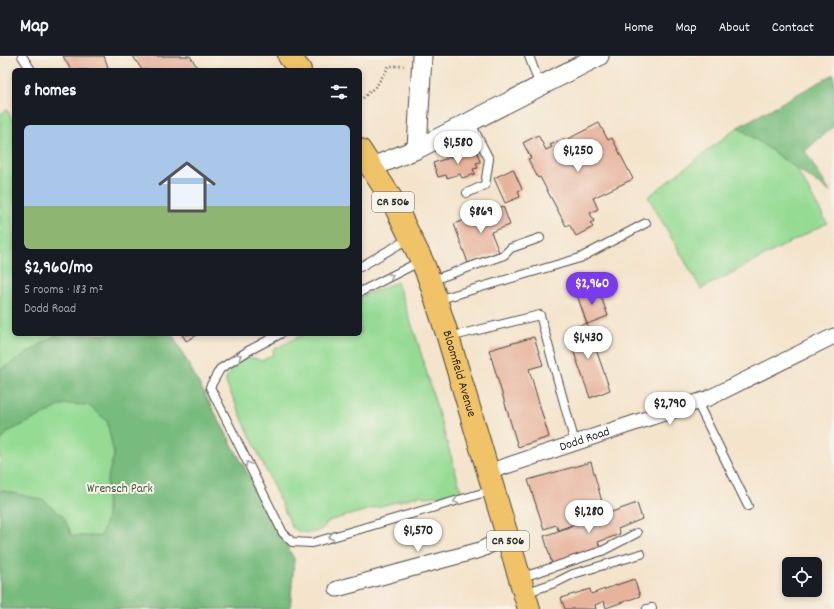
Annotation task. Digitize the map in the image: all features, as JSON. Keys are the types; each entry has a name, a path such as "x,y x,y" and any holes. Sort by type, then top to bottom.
{"main road":[{"path":"289,56 298,68"},
{"name":"Bloomfield Avenue","path":"364,159 391,198 422,260 448,337 524,594"}],"street":[{"path":"417,149 422,56"},
{"path":"364,159 417,149 600,56"},
{"name":"Dodd Road","path":"491,481 576,443 709,398 834,336"},
{"path":"336,589 480,550 508,537"}],"lane":[{"path":"22,56 30,68"},
{"path":"529,56 540,86"},
{"path":"467,193 485,186 489,159 470,122"},
{"path":"433,291 580,258 646,223"},
{"path":"362,265 410,238"},
{"path":"433,291 504,255 511,248 540,238"},
{"path":"362,291 422,260"},
{"path":"448,337 540,315 576,443"},
{"path":"276,336 248,351 220,369 210,387 283,532 292,542 312,542 491,481"},
{"path":"697,402 748,506"},
{"path":"524,594 637,533"},
{"path":"524,594 557,582 573,574 641,554"}],"path":[{"path":"363,98 377,85 389,66 406,66"}],"green space":[{"path":"834,74 834,126 805,151 830,192 738,127"},
{"name":"Wrensch Park","path":"7,110 12,119 12,336 173,336 294,559 290,609 0,609 0,114"},
{"path":"738,127 796,168 827,223 701,289 648,197"},
{"path":"397,282 418,343 462,494 424,497 421,495 328,521 321,529 312,533 301,532 292,527 226,383 227,377 233,366 243,359 255,358 261,361 274,354 273,350 300,336 362,336 362,296"},
{"name":"Wrensch Park","path":"54,336 173,336 294,559 290,609 0,609 0,490 43,500 64,517 72,536 101,536 107,516 107,480 114,455 107,421 88,405 64,404 8,432 0,442 0,370"}],"building":[{"path":"63,56 104,56 108,68 70,68"},
{"path":"133,56 190,56 198,68 141,68"},
{"path":"599,123 608,140 612,138 633,179 593,198 598,209 590,213 594,221 590,223 593,227 576,236 569,224 566,226 540,177 538,178 528,159 531,158 523,143 538,135 546,150 552,147 550,145 563,139 564,141"},
{"path":"476,149 480,162 476,163 478,168 473,169 475,174 462,178 460,174 447,178 446,175 438,177 433,163"},
{"path":"513,169 522,189 518,191 520,197 505,203 494,178"},
{"path":"503,206 510,225 491,232 499,252 468,263 454,224"},
{"path":"598,288 608,316 587,324 577,295"},
{"path":"587,323 610,390 590,398 566,330"},
{"path":"183,336 195,336 186,341"},
{"path":"534,337 543,365 529,369 549,437 518,447 489,350"},
{"path":"591,462 605,513 558,530 556,525 544,529 528,480"},
{"path":"637,503 642,519 618,529 620,534 598,542 600,547 552,564 544,536"},
{"path":"634,579 640,596 606,608 604,601 595,605 596,609 565,609 561,598 590,589 591,594"}]}
